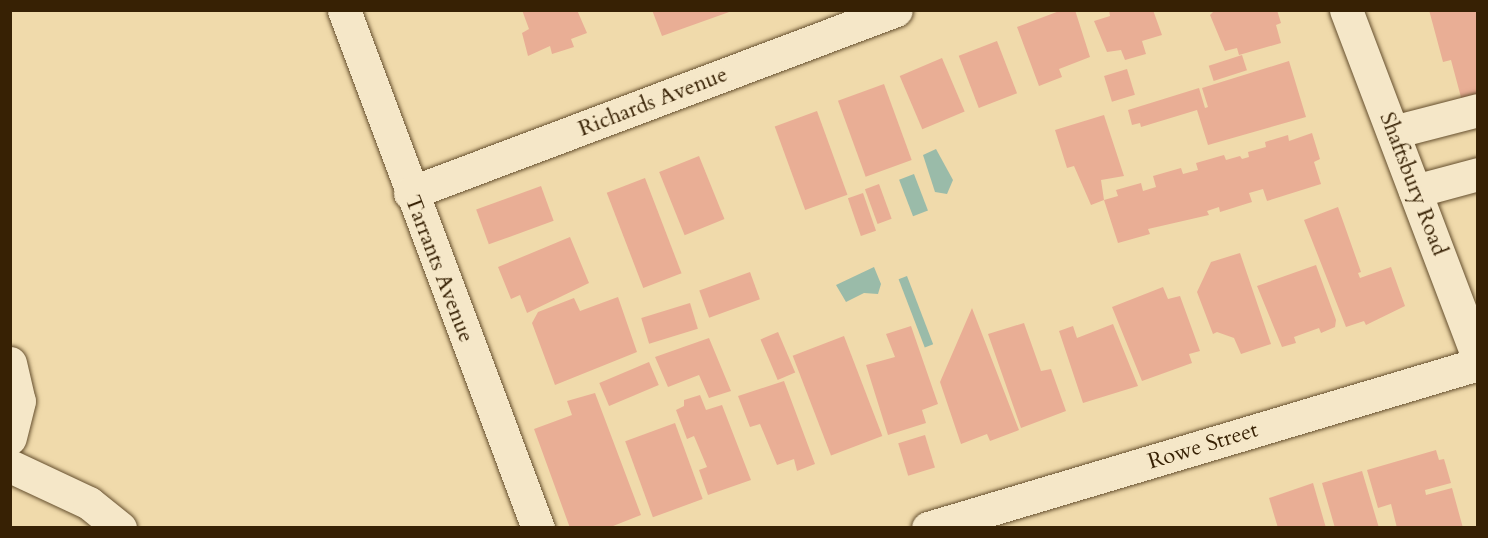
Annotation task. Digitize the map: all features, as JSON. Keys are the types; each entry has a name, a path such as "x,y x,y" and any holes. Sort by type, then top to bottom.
{"street":[{"name":"Tarrants Avenue","path":"344,10 410,193 538,528"},
{"name":"Richards Avenue","path":"410,193 845,19 896,10"},
{"name":"Shaftsbury Road","path":"1346,10 1478,358"},
{"path":"1393,132 1478,111"},
{"path":"1415,191 1478,174"},
{"path":"10,363 19,401 10,438"},
{"name":"Rowe Street","path":"927,528 1478,364"},
{"path":"10,466 89,503 120,528"}],"shaded area":[{"path":"936,149 953,180 947,194 935,192 923,155"},
{"path":"914,174 928,210 913,216 899,180"},
{"path":"874,267 881,284 878,294 864,293 846,302 836,285"},
{"path":"907,276 933,344 925,347 899,279"}],"building":[{"path":"522,10 577,10 587,33 571,39 574,47 552,54 550,46 528,56 522,33 529,29"},
{"path":"652,10 732,10 732,11 662,36"},
{"path":"1062,10 1075,10 1090,57 1059,69 1062,77 1039,86 1017,27"},
{"path":"1109,10 1153,10 1162,35 1142,41 1146,54 1125,60 1121,50 1107,52 1094,21 1110,16"},
{"path":"1215,10 1277,10 1281,23 1276,25 1281,43 1239,55 1237,48 1225,51 1210,15"},
{"path":"1429,10 1478,10 1478,97 1462,101 1451,60 1443,62"},
{"path":"997,41 1017,93 979,108 959,56"},
{"path":"1242,55 1247,70 1214,81 1209,66"},
{"path":"942,58 965,111 922,129 900,76"},
{"path":"1289,61 1306,117 1208,145 1197,110 1141,127 1140,123 1132,125 1128,110 1199,88 1205,108 1208,107 1202,88"},
{"path":"1127,69 1135,95 1112,102 1104,76"},
{"path":"884,84 912,160 866,177 838,101"},
{"path":"817,111 847,195 805,210 775,126"},
{"path":"1104,115 1124,176 1101,180 1104,200 1091,205 1074,166 1067,168 1055,130"},
{"path":"1312,133 1320,159 1314,162 1321,184 1267,201 1263,189 1249,193 1252,202 1220,212 1219,207 1207,211 1209,215 1148,229 1150,234 1118,243 1104,200 1118,196 1116,190 1141,183 1143,191 1156,187 1153,176 1181,168 1183,174 1198,170 1196,163 1224,155 1226,160 1240,156 1242,159 1249,157 1248,152 1266,147 1265,142 1288,135 1289,141"},
{"path":"699,156 724,219 685,235 659,172"},
{"path":"645,178 682,273 643,288 607,193"},
{"path":"879,184 892,219 878,224 865,189"},
{"path":"541,186 554,221 489,244 476,210"},
{"path":"863,193 876,231 861,236 848,198"},
{"path":"1338,207 1361,272 1358,273 1360,278 1391,267 1405,306 1366,325 1364,321 1346,327 1304,220"},
{"path":"570,237 589,283 527,313 520,295 511,299 498,267"},
{"path":"1240,253 1271,344 1241,354 1234,338 1217,332 1213,334 1197,292 1211,262"},
{"path":"1316,265 1336,320 1335,327 1321,333 1319,328 1294,337 1296,343 1282,347 1257,286"},
{"path":"750,272 760,299 709,318 699,290"},
{"path":"1163,287 1168,299 1180,296 1200,351 1189,354 1192,363 1142,381 1112,307"},
{"path":"618,297 637,352 555,385 532,323 538,312 574,298 580,311"},
{"path":"690,303 698,329 649,344 641,318"},
{"path":"972,308 1019,430 990,441 987,434 961,444 940,382"},
{"path":"1024,323 1041,371 1051,369 1066,411 1021,428 988,334"},
{"path":"1113,324 1138,386 1083,403 1059,331 1073,326 1077,338"},
{"path":"911,326 938,404 922,410 926,423 888,435 866,365 895,357 886,334"},
{"path":"778,332 795,373 778,380 761,339"},
{"path":"844,336 882,436 831,456 793,356"},
{"path":"709,338 731,391 709,398 699,375 668,387 655,357"},
{"path":"649,362 659,385 609,406 599,383"},
{"path":"784,381 815,464 797,471 794,459 777,465 760,424 750,427 738,396"},
{"path":"595,393 641,515 608,528 570,528 534,429 572,415 567,401"},
{"path":"700,395 706,410 722,405 751,480 708,495 699,470 707,467 694,436 687,439 676,410 684,406 684,400"},
{"path":"675,423 703,499 653,517 625,441"},
{"path":"925,435 935,468 908,476 898,443"},
{"path":"1436,450 1439,460 1444,459 1451,483 1425,490 1426,495 1452,488 1463,528 1397,528 1391,504 1378,508 1367,470"},
{"path":"1362,471 1379,528 1335,528 1322,483"},
{"path":"1313,483 1326,528 1278,528 1269,498"}]}
